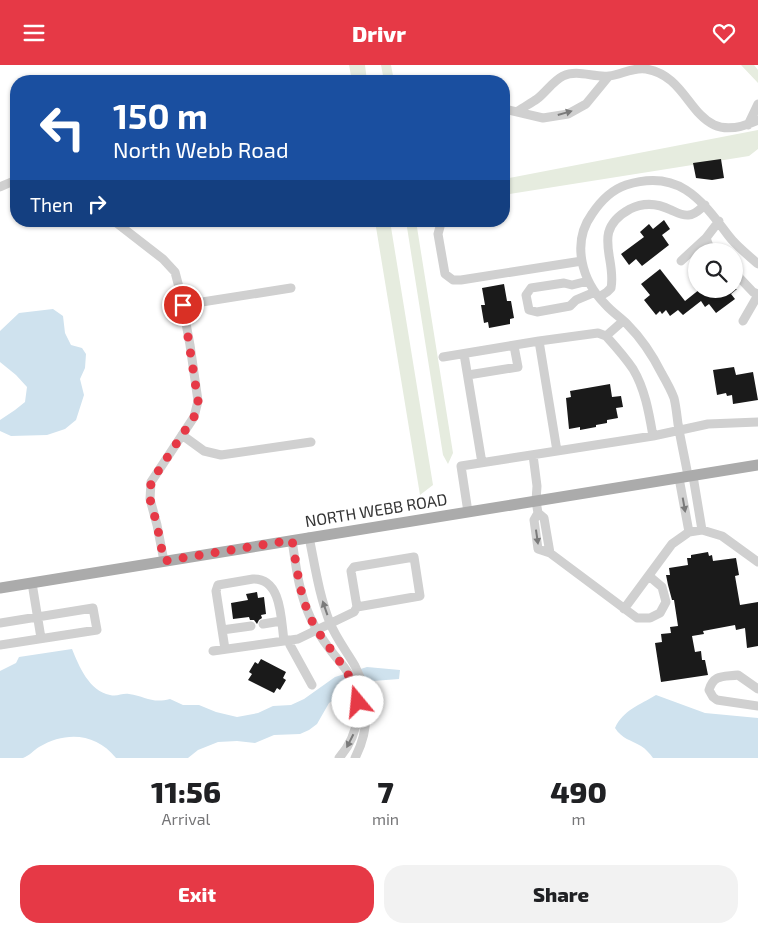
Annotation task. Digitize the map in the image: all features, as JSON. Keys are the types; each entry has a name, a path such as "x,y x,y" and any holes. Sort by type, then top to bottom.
{"main road":[{"name":"NORTH WEBB ROAD","path":"0,588 758,465"}],"street":[{"path":"518,111 538,98 563,76 575,73 609,76 629,69 644,68 656,71 668,78 709,124 722,129 736,129 758,120"},
{"path":"510,110 544,118 568,114 586,104 609,76"},
{"path":"748,125 758,104"},
{"path":"702,530 687,477 674,398 648,348 597,295 588,281 582,261 580,244 589,217 601,201 620,187 637,182 655,180 686,189 705,205 729,236 758,264"},
{"path":"588,281 572,285 564,283 531,288 526,295 529,310 537,312 570,306 576,300 608,293 611,288 607,242 612,227 620,216 628,211 643,204 661,206 689,215 705,205"},
{"path":"681,261 707,237 719,221"},
{"path":"122,227 162,259 175,272 183,305 198,401 194,417 151,482 150,499 164,561"},
{"path":"440,227 438,234 445,274 453,280 461,281 582,261"},
{"path":"707,237 707,243"},
{"path":"743,281 758,294 743,321"},
{"path":"183,305 291,288"},
{"path":"606,336 623,321"},
{"path":"444,357 598,333 606,336 633,369 643,390 653,436"},
{"path":"539,341 557,451"},
{"path":"468,375 518,367 514,345"},
{"path":"464,354 482,463"},
{"path":"468,512 461,466 653,436 708,424 758,422"},
{"path":"182,435 204,451 221,455 311,442"},
{"path":"533,455 538,513 534,520 538,549 550,553 637,618 650,618 660,613 666,602 662,587 649,576"},
{"path":"687,477 689,532"},
{"path":"624,609 672,544 689,532 702,530 722,536 758,562"},
{"path":"309,537 321,595 331,625 366,704 366,723 355,758"},
{"path":"292,540 301,590 308,613 328,647 351,669"},
{"path":"213,651 298,639 331,625 354,612 357,607 351,571 354,567 414,557 420,597 357,607"},
{"path":"225,649 216,587 218,585 253,579 266,581 275,591 287,640 312,685"},
{"path":"32,583 41,638"},
{"path":"0,623 93,608 97,629 0,645"},
{"path":"263,624 281,621"},
{"path":"222,630 251,626"},
{"path":"758,689 738,675 716,678 709,690 713,697 717,699 758,706"},
{"path":"339,758 350,742 358,722 360,688"}],"shaded area":[{"path":"349,65 365,65 366,75 351,75"},
{"path":"381,65 391,65 393,75 383,75"},
{"path":"741,65 754,65 758,70 758,83"},
{"path":"758,130 758,149 749,156 510,194 510,178"},
{"path":"376,227 391,227 433,485 420,495"},
{"path":"407,227 417,227 453,453 448,464 443,455"}],"water":[{"path":"53,309 63,316 65,333 71,345 82,348 86,354 85,368 80,379 84,395 76,420 65,429 47,435 11,436 0,431 0,420 25,402 27,387 0,362 0,331 19,313"},
{"path":"72,649 86,677 96,689 103,693 113,695 129,694 158,701 170,699 183,705 199,705 216,712 237,717 258,713 273,706 291,705 304,699 335,677 367,667 400,670 399,679 373,681 345,692 329,703 317,724 300,734 274,735 255,743 237,741 218,742 198,750 188,758 116,758 99,743 90,739 70,737 49,742 23,758 0,758 0,671 16,663 19,657"},
{"path":"656,695 705,713 758,718 758,758 653,758 645,749 624,737 615,728 627,712"}],"building":[{"path":"721,159 724,178 712,180 696,178 693,163"},
{"path":"664,220 670,229 662,235 669,245 642,266 636,259 629,265 621,254 644,237 640,232 649,224 653,229"},
{"path":"660,269 685,301 689,298 735,299 716,313 709,304 705,307 701,301 683,315 678,310 670,316 666,310 662,314 660,311 656,315 644,300 650,295 641,284"},
{"path":"504,284 507,301 511,301 514,318 510,319 510,324 489,328 488,322 484,323 481,305 485,305 482,288"},
{"path":"734,367 736,375 753,372 758,400 733,404 732,395 727,396 726,393 717,395 713,370"},
{"path":"610,384 612,397 621,396 623,407 616,408 618,418 607,420 607,423 596,425 596,427 580,430 580,427 569,429 566,398 571,397 570,391"},
{"path":"708,552 709,556 712,555 713,561 736,558 739,575 735,576 740,605 758,602 758,646 747,648 745,628 736,630 735,625 703,631 704,634 692,636 695,652 701,651 702,660 705,660 708,675 661,682 655,643 662,642 661,634 671,633 670,627 678,626 674,600 672,600 666,575 670,575 669,568 688,565 687,558 691,558 691,555"},
{"path":"257,592 258,598 264,597 266,614 261,615 262,618 257,624 254,620 250,620 249,617 233,619 231,603 248,600 246,594"},
{"path":"261,659 286,672 283,678 286,680 280,690 277,688 274,693 248,680 252,674 249,672 255,662 258,664"}],"route":[{"path":"183,305 198,401 194,417 151,482 150,499 164,561 292,540 301,590 311,619 328,647 347,671 356,689 358,702"}]}
